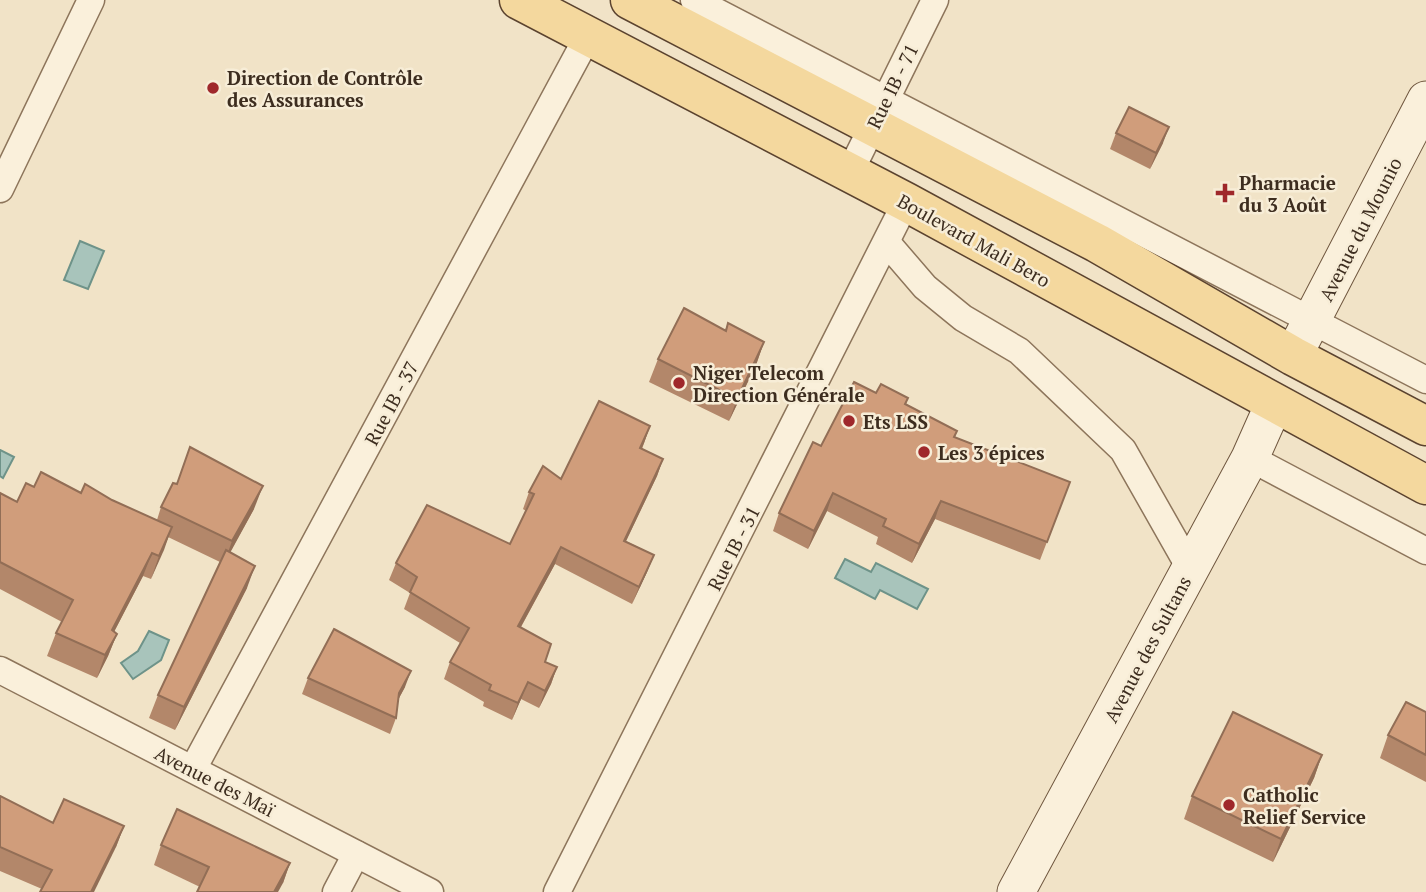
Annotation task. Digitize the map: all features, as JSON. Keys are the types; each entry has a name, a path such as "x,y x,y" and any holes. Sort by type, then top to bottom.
{"main road":[{"name":"Boulevard Mali Bero","path":"519,0 906,202 1426,485"},
{"path":"630,0 879,113 1293,356 1426,426"}],"street":[{"path":"0,189 91,0"},
{"path":"694,0 879,113 1312,321 1426,380"},
{"name":"Rue IB - 71","path":"849,172 935,0"},
{"name":"Rue IB - 37","path":"193,769 588,36"},
{"name":"Avenue du Mounio","path":"1293,356 1426,100"},
{"name":"Rue IB - 31","path":"557,892 888,243 906,202"},
{"path":"888,243 925,286 963,318 1019,351 1124,450 1190,568"},
{"name":"Avenue des Sultans","path":"1016,892 1250,458 1275,404"},
{"path":"1250,458 1426,551"},
{"name":"Avenue des Maï","path":"0,670 429,892"},
{"path":"337,892 356,854"}],"water":[{"path":"80,241 104,251 88,289 64,280"},
{"path":"0,450 14,457 3,478 0,476"},
{"path":"845,559 871,572 876,563 928,589 917,609 880,590 875,599 835,578"},
{"path":"149,631 169,640 161,660 133,679 121,663 138,651"}],"building":[{"path":"1129,107 1169,127 1156,153 1116,133"},
{"path":"684,308 726,331 728,323 764,342 737,399 658,359"},
{"path":"854,382 876,393 881,384 908,398 905,404 957,431 954,437 1070,482 1047,542 941,501 919,544 883,526 886,519 833,493 814,531 779,513 813,442 821,446"},
{"path":"599,401 650,426 640,448 663,459 624,541 654,555 639,587 561,547 518,626 551,644 545,662 557,667 545,691 528,682 518,703 489,690 491,685 450,662 469,628 410,592 417,577 396,563 427,505 510,544 534,494 529,492 543,466 561,479"},
{"path":"190,447 263,486 232,541 161,507 173,483 177,484"},
{"path":"41,472 81,493 85,484 112,500 172,527 159,556 152,553 112,630 117,634 105,655 56,633 73,600 0,562 0,493 17,502 26,483 34,487"},
{"path":"226,550 255,566 184,707 158,695"},
{"path":"334,629 411,671 399,693 396,718 308,678"},
{"path":"1406,702 1426,712 1426,755 1388,735"},
{"path":"1233,712 1322,755 1281,839 1192,796"},
{"path":"0,796 53,823 64,799 124,826 91,892 40,892 52,870 0,847"},
{"path":"177,809 290,863 274,892 197,892 209,867 161,845"}],"place":[{"name":"Direction de Contrôle des Assurances","path":"213,88"},
{"name":"Pharmacie du 3 Août","path":"1225,193"},
{"name":"Niger Telecom Direction Générale","path":"679,383"},
{"name":"Ets LSS","path":"849,421"},
{"name":"Les 3 épices","path":"924,452"},
{"name":"Catholic Relief Service","path":"1229,805"}]}
